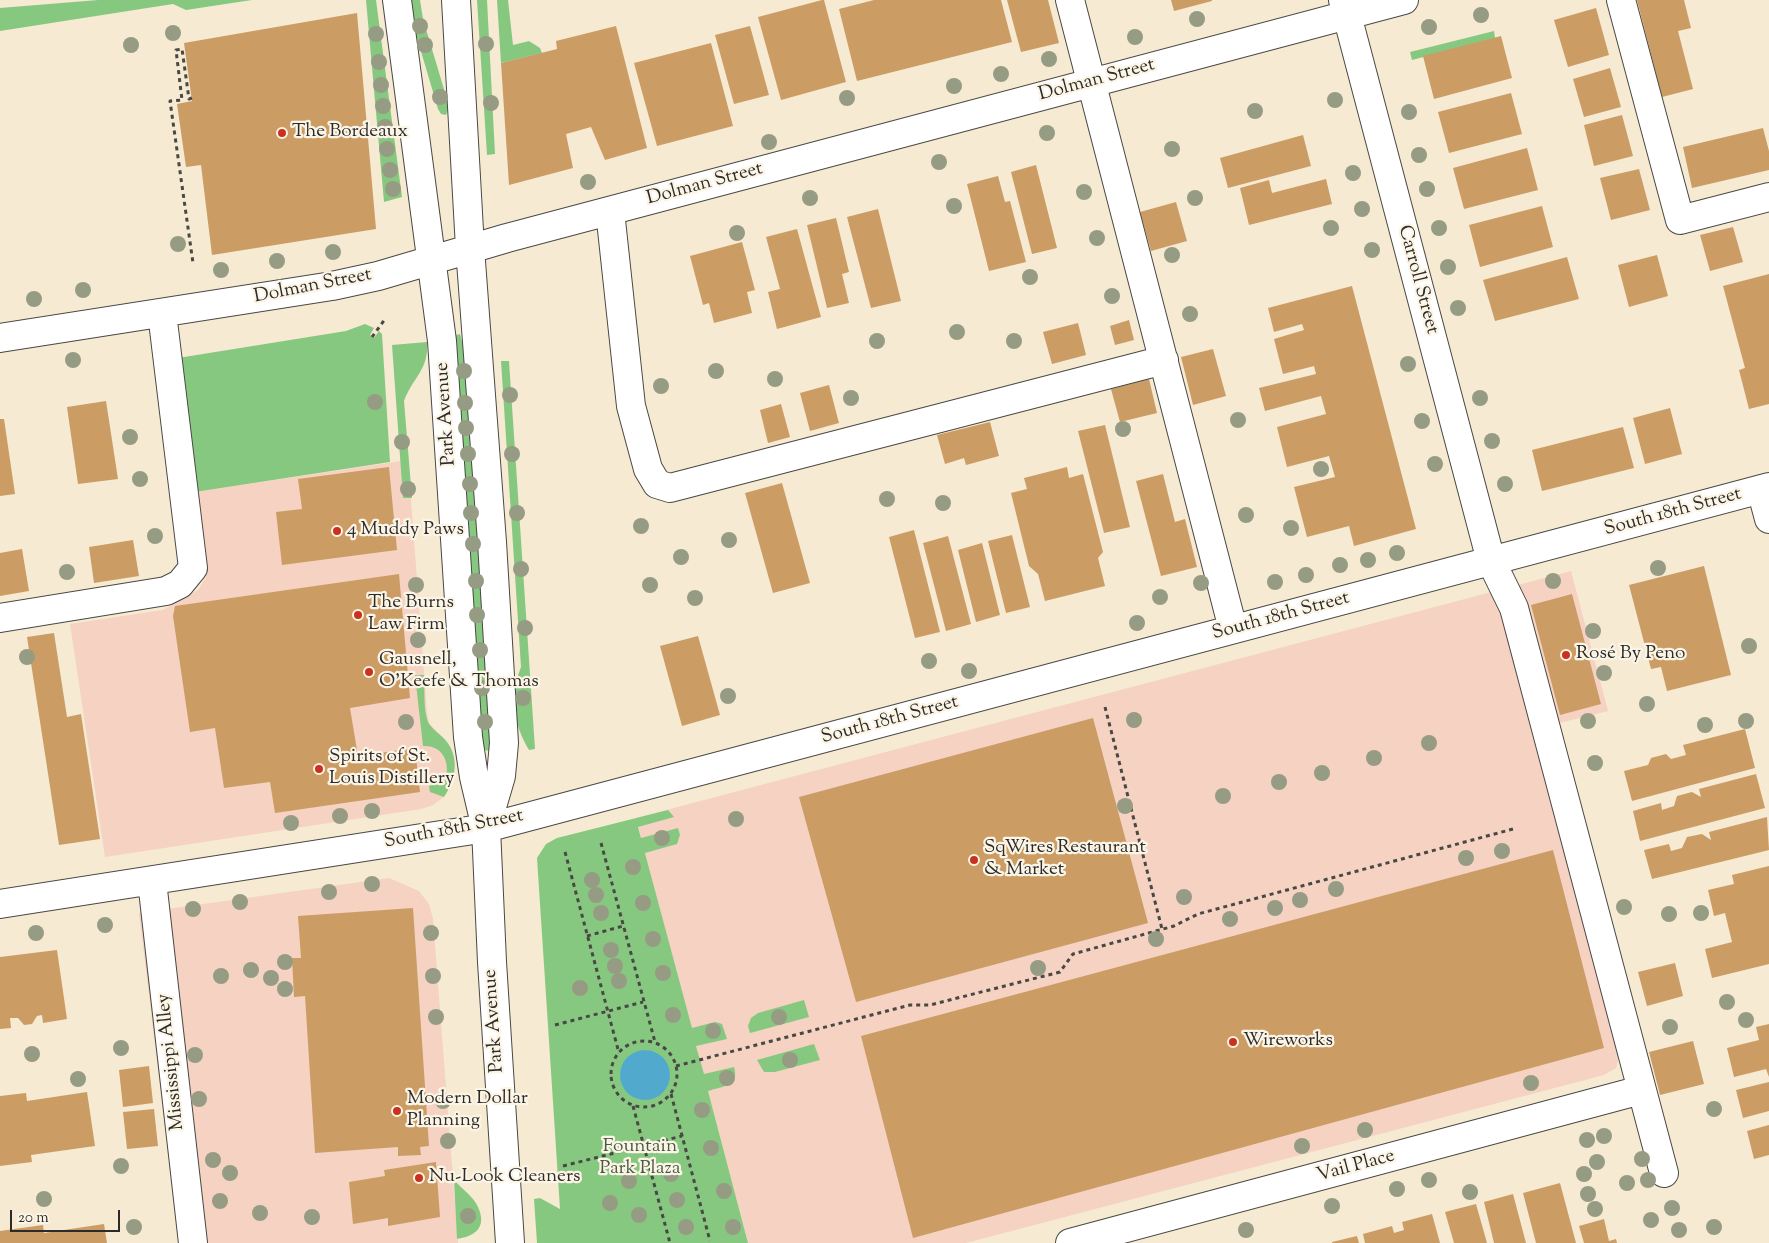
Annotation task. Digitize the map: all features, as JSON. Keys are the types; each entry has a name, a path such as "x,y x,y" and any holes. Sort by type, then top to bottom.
{"street":[{"name":"Park Avenue","path":"397,0 432,261 444,370 468,737 474,777 486,828 492,962 510,1243"},
{"name":"Park Avenue","path":"456,0 470,248 492,542 504,743 501,776 486,828"},
{"path":"1070,0 1233,630"},
{"name":"Dolman Street","path":"0,338 332,286 432,261 470,248 1092,82 1345,8 1404,0"},
{"path":"1621,0 1680,220 1769,197"},
{"name":"Carroll Street","path":"1345,8 1491,561 1514,608 1664,1173"},
{"path":"610,211 631,406 648,469 657,484 670,488 1164,360"},
{"path":"0,618 166,591 180,584 193,568 162,313"},
{"path":"1765,488 1769,519"},
{"name":"South 18th Street","path":"0,904 486,828 1765,488"},
{"name":"Mississippi Alley","path":"152,881 192,1243"},
{"name":"Vail Place","path":"1070,1243 1642,1090"}],"path":[{"path":"192,98 188,99 182,49 176,50 182,100 170,101 193,263"},
{"path":"372,336 385,320"},
{"path":"1105,707 1162,929"},
{"path":"676,1066 910,1005 930,1005 1060,972 1073,954 1162,929 1198,914 1513,829"},
{"path":"601,843 654,1042"},
{"path":"565,852 619,1053"},
{"path":"587,936 623,926"},
{"path":"555,1025 643,1002"},
{"path":"635,1042 654,1042 666,1049 676,1066 677,1080 671,1093 658,1104 642,1107 633,1106 618,1095 613,1087 611,1069 619,1053 635,1042"},
{"path":"671,1093 710,1241"},
{"path":"633,1106 670,1243"},
{"path":"563,1166 682,1136"}],"shaded area":[{"path":"408,460 427,712 429,723 447,742 452,751 455,765 453,781 444,797 433,805 421,809 105,857 70,624 163,610 198,590 206,577 195,492"},
{"path":"1571,571 1608,711 1531,730 1617,1043 1619,1057 1616,1068 1604,1075 966,1243 748,1243 636,818"},
{"path":"389,878 419,891 429,904 433,919 458,1243 179,1243 139,913"}],"green space":[{"path":"98,0 252,0 186,10 173,4 0,31 0,8"},
{"path":"366,0 376,0 402,197 384,202"},
{"path":"408,0 420,0 423,19 449,106 446,115 441,114 438,109 410,14"},
{"path":"477,0 487,0 495,154 487,155"},
{"path":"497,0 508,0 513,45 529,41 540,48 542,53 501,63"},
{"path":"1494,31 1495,38 1412,60 1410,52"},
{"path":"365,324 374,328 370,335 374,338 379,331 382,334 390,462 195,492 178,358 346,331"},
{"path":"460,334 468,363 492,750 489,751 485,750 482,738 454,340 456,335"},
{"path":"427,342 426,360 404,401 412,498 403,498 392,345"},
{"path":"501,361 509,361 535,749 529,750 519,730 514,699 521,667"},
{"path":"415,675 424,675 426,717 428,722 447,742 454,756 453,777 444,797 430,792 429,786 445,781 447,768 444,756 440,752 430,746 423,746"},
{"name":"Fountain Park Plaza","path":"668,810 674,817 638,827 641,838 678,828 680,835 677,844 645,853 692,1028 715,1022 722,1024 727,1039 696,1046 704,1074 734,1067 735,1074 732,1082 708,1091 748,1243 537,1243 534,1199 540,1198 560,1209 537,858 546,844 557,838"},
{"path":"804,1000 809,1017 750,1033 748,1026 751,1018 758,1013"},
{"path":"814,1044 820,1060 775,1072 764,1072 757,1060"},
{"path":"454,1180 476,1203 481,1220 478,1229 474,1233 457,1239"}],"water":[{"path":"645,1050 654,1052 665,1061 670,1075 668,1084 659,1095 645,1100 636,1098 625,1089 620,1075 622,1066 631,1055"}],"building":[{"path":"824,0 846,82 781,100 758,17"},
{"path":"874,0 1001,0 1012,42 857,81 839,9"},
{"path":"1007,0 1048,0 1059,43 1021,52"},
{"path":"1171,0 1212,0 1212,1 1174,11"},
{"path":"1637,0 1684,0 1691,28 1678,31 1693,89 1662,97"},
{"path":"1596,8 1609,55 1568,67 1554,20"},
{"name":"The Bordeaux","path":"357,13 376,229 212,255 201,165 186,167 177,104 192,101 184,43"},
{"path":"616,26 647,148 605,160 591,127 566,134 573,168 509,185 501,63 557,49 556,41"},
{"path":"750,26 769,95 734,104 715,35"},
{"path":"1501,36 1512,78 1434,99 1423,56"},
{"path":"711,43 733,126 657,146 634,63"},
{"path":"1610,68 1621,107 1584,117 1573,79"},
{"path":"1511,93 1522,134 1449,153 1438,112"},
{"path":"1622,115 1633,156 1594,166 1584,125"},
{"path":"1763,128 1769,151 1769,170 1692,188 1683,147"},
{"path":"1303,135 1311,166 1228,188 1220,158"},
{"path":"1527,148 1538,190 1464,209 1453,168"},
{"path":"1036,165 1057,248 1032,254 1011,172"},
{"path":"1639,169 1650,210 1611,220 1600,178"},
{"path":"998,176 1005,202 1010,201 1026,262 989,271 967,184"},
{"path":"1326,179 1332,204 1249,225 1240,188 1269,180 1272,193"},
{"path":"1176,202 1187,241 1151,251 1140,212"},
{"path":"1542,206 1553,247 1480,267 1469,225"},
{"path":"878,209 901,301 871,308 847,217"},
{"path":"836,218 849,272 842,274 849,303 827,308 807,225"},
{"path":"1733,227 1743,262 1710,271 1700,235"},
{"path":"797,229 821,317 777,329 768,292 780,289 766,237"},
{"path":"742,242 755,290 747,292 752,313 714,323 709,303 703,305 690,256"},
{"path":"1657,255 1668,296 1629,307 1618,265"},
{"path":"1567,257 1579,299 1495,321 1483,280"},
{"path":"1769,274 1769,404 1749,409 1739,370 1745,368 1723,286"},
{"path":"1352,286 1416,529 1354,546 1349,526 1307,537 1294,487 1335,477 1329,456 1287,467 1277,427 1326,414 1321,396 1265,411 1259,388 1316,374 1314,366 1283,374 1274,339 1304,330 1302,324 1274,332 1268,308"},
{"path":"1129,320 1134,340 1115,345 1110,326"},
{"path":"1078,323 1086,355 1052,364 1043,332"},
{"path":"1213,349 1226,396 1193,405 1181,357"},
{"path":"1149,379 1157,413 1120,422 1111,389"},
{"path":"829,385 839,423 810,431 800,393"},
{"path":"106,401 118,479 78,484 67,407"},
{"path":"781,404 790,437 768,443 760,410"},
{"path":"1670,408 1682,454 1645,464 1633,418"},
{"path":"0,419 4,419 15,494 0,496"},
{"path":"990,422 999,456 966,465 964,458 945,464 937,435"},
{"path":"1105,425 1130,527 1104,533 1078,431"},
{"path":"1623,427 1634,468 1542,491 1532,450"},
{"name":"4 Muddy Paws","path":"389,467 397,550 282,565 276,512 302,509 298,479"},
{"path":"1067,467 1069,478 1083,474 1103,552 1098,558 1105,586 1045,601 1038,574 1029,566 1011,493 1027,489 1024,478"},
{"path":"1163,474 1175,522 1185,519 1197,567 1161,576 1136,481"},
{"path":"782,483 810,583 773,593 745,493"},
{"path":"914,530 940,632 915,638 889,537"},
{"path":"1012,535 1030,607 1006,613 988,541"},
{"path":"948,536 971,624 946,631 923,543"},
{"path":"133,540 139,576 94,583 89,547"},
{"path":"982,543 1000,615 976,622 958,550"},
{"path":"22,549 29,591 0,596 0,553"},
{"path":"1704,566 1731,675 1667,691 1661,667 1651,669 1629,585"},
{"path":"399,574 410,698 350,708 358,756 415,748 420,792 275,813 270,782 224,788 215,728 190,732 173,616 175,606"},
{"name":"Rosé By Peno","path":"1572,594 1601,704 1560,715 1531,605"},
{"path":"54,633 67,717 81,714 100,839 59,845 27,637"},
{"path":"698,636 720,715 682,726 660,646"},
{"name":"SqWires Restaurant & Market","path":"1093,718 1148,923 856,1002 799,797"},
{"path":"1745,729 1755,768 1632,801 1624,771 1648,765 1651,758 1666,754 1671,759 1686,755 1683,745"},
{"path":"1756,774 1765,808 1640,841 1633,811 1661,803 1662,810 1674,806 1677,796 1692,792 1701,797 1699,789"},
{"path":"1767,817 1769,850 1652,879 1644,850 1669,844 1671,851 1682,848 1687,837 1702,834 1711,840 1709,832"},
{"name":"Wireworks","path":"1553,850 1604,1048 913,1238 861,1036"},
{"path":"1769,866 1769,964 1712,978 1705,949 1732,942 1725,913 1714,916 1708,890 1734,884 1732,875"},
{"path":"413,908 429,1146 420,1147 421,1155 398,1156 398,1147 315,1153 305,996 294,997 292,958 301,958 298,916"},
{"path":"57,950 67,1019 43,1023 42,1015 37,1016 32,1024 24,1025 18,1018 10,1018 11,1028 0,1029 0,957"},
{"path":"1675,963 1683,996 1647,1006 1638,972"},
{"path":"1769,1024 1769,1077 1766,1069 1734,1077 1727,1048 1759,1040 1756,1027"},
{"path":"1693,1041 1704,1084 1660,1095 1649,1052"},
{"path":"149,1066 153,1103 123,1107 119,1070"},
{"path":"1769,1082 1769,1111 1743,1118 1736,1090"},
{"path":"87,1092 95,1146 31,1155 32,1162 0,1166 0,1096 26,1093 27,1101"},
{"path":"154,1109 158,1146 127,1149 123,1112"},
{"path":"1769,1125 1769,1155 1754,1159 1747,1131"},
{"path":"436,1162 440,1217 388,1226 388,1218 353,1224 349,1182 385,1176 384,1170"},
{"path":"1560,1183 1576,1243 1536,1243 1523,1193"},
{"path":"1513,1194 1526,1243 1494,1243 1484,1202"},
{"path":"1476,1204 1487,1243 1454,1243 1445,1212"},
{"path":"1432,1214 1440,1243 1365,1243 1363,1234 1392,1226 1394,1233 1404,1230 1402,1222"},
{"path":"1604,1219 1609,1241 1616,1239 1617,1243 1584,1243 1579,1226"},
{"path":"104,1224 107,1243 0,1243 0,1231 43,1225 44,1233"},
{"path":"1357,1236 1359,1243 1332,1243 1332,1242"}],"place":[{"name":"The Bordeaux","path":"282,133"},
{"name":"4 Muddy Paws","path":"337,531"},
{"name":"The Burns Law Firm","path":"358,615"},
{"name":"Rosé By Peno","path":"1566,655"},
{"name":"Gausnell, O'Keefe & Thomas","path":"369,672"},
{"name":"Spirits of St. Louis Distillery","path":"319,769"},
{"name":"SqWires Restaurant & Market","path":"974,860"},
{"name":"Wireworks","path":"1233,1042"},
{"name":"Modern Dollar Planning","path":"397,1111"},
{"name":"Nu-Look Cleaners","path":"419,1178"}]}
